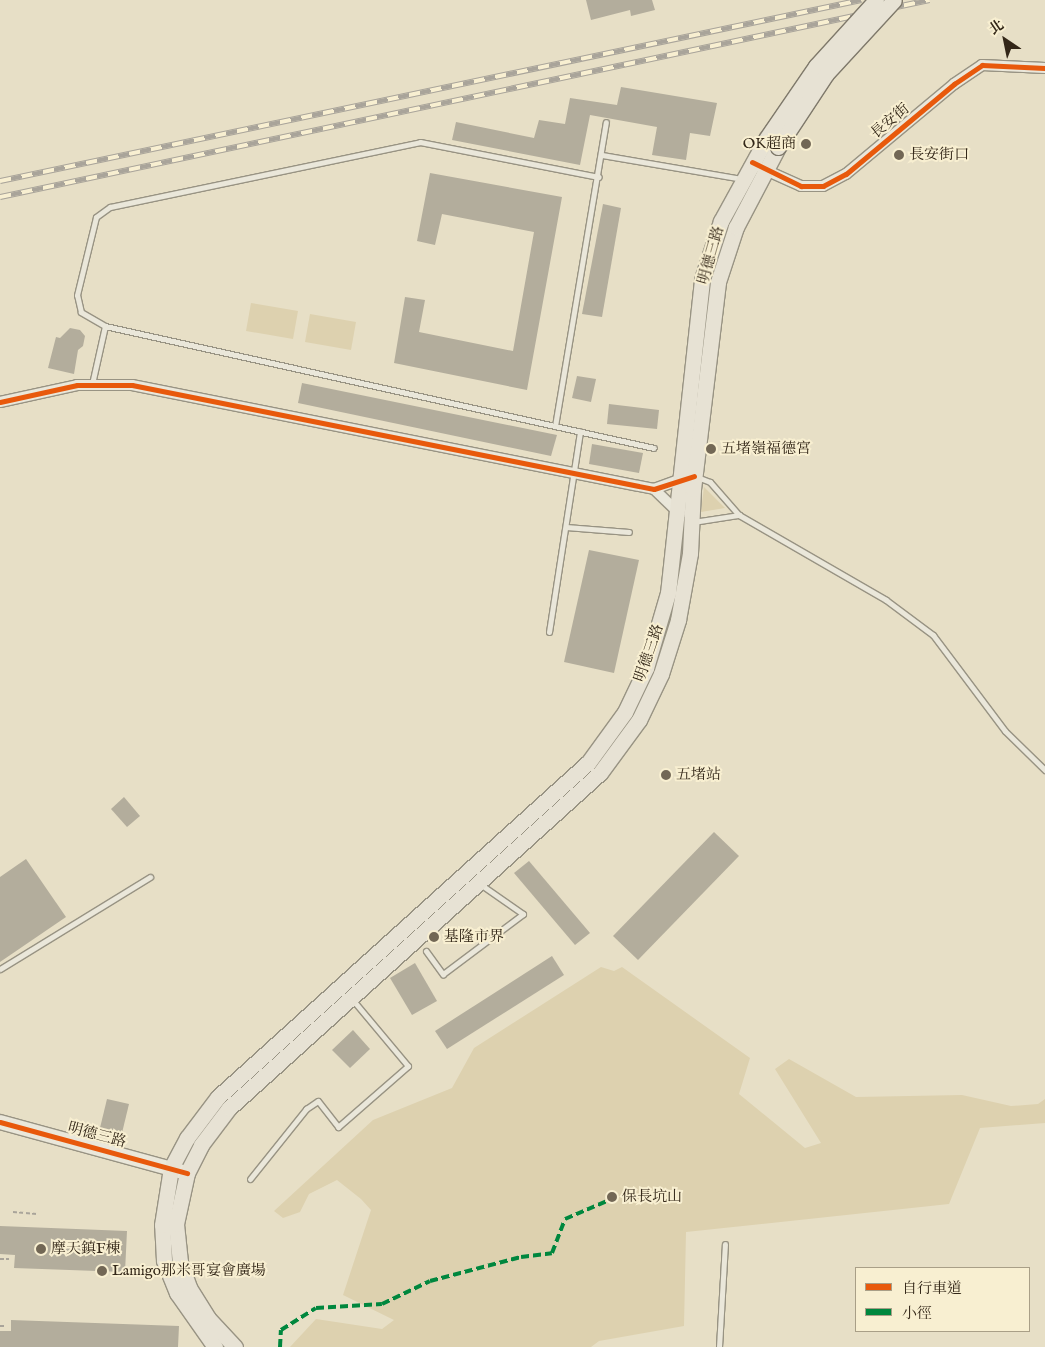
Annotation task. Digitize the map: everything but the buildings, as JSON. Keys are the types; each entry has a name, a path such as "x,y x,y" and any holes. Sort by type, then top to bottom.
{"main road":[{"name":"明德三路","path":"187,1173 201,1145 229,1108 600,774 639,720 661,674 678,620 690,553 694,476 718,282 736,227 765,170 772,143 816,66 876,0"},
{"name":"明德三路","path":"171,1168 187,1138 218,1097 588,763 625,712 646,668 668,594 678,480 702,279 721,221 752,162 772,143 826,74 894,0"},
{"path":"469,872 480,884"},
{"path":"171,1168 162,1225 164,1260 177,1293 215,1347"},
{"path":"187,1173 176,1224 180,1262 189,1287 208,1318 235,1347"}],"street":[{"name":"長安街","path":"752,162 801,186 823,186 846,174 954,84 982,65 1045,68"},
{"path":"0,402 92,384 132,385 654,489 694,476"},
{"path":"654,489 676,511 692,522"},
{"name":"明德三路","path":"0,1122 187,1173"}],"lane":[{"path":"555,426 602,155 606,122"},
{"path":"598,177 420,142 110,208 96,218 77,295 81,312 104,326 654,448"},
{"path":"602,155 742,179 757,185"},
{"path":"92,384 104,326"},
{"path":"549,632 580,432"},
{"path":"694,476 710,482 739,515 886,600 933,635 1005,731 1045,770"},
{"path":"692,522 739,515"},
{"path":"566,527 629,532"},
{"path":"0,969 150,877"},
{"path":"426,951 442,974 523,914 480,884"},
{"path":"250,1179 306,1109 318,1101 338,1127 408,1066 352,998"},
{"path":"719,1347 725,1244"}],"path":[{"path":"13,1212 37,1214"},
{"path":"0,1259 9,1259"}],"shaded area":[{"path":"251,303 298,311 293,339 246,331"},
{"path":"310,314 356,322 351,350 305,342"},
{"path":"704,487 725,508 701,512"},
{"path":"601,967 614,971 622,967 750,1058 739,1094 805,1148 821,1143 775,1069 789,1059 856,1097 962,1095 1011,1106 1038,1104 1045,1099 1045,1123 980,1128 949,1204 686,1232 684,1326 599,1341 591,1347 290,1347 316,1319 382,1329 394,1320 343,1295 371,1210 361,1199 337,1180 309,1194 300,1212 283,1218 274,1211 373,1120 452,1088 474,1048"}],"railway":[{"path":"0,181 861,0"},
{"path":"0,197 929,0"}],"marked path":[{"path":"280,1347 281,1330 316,1308 382,1304 430,1281 521,1257 552,1253 565,1219 614,1198"}],"cycle path":[{"path":"752,162 801,186 823,186 846,174 954,84 982,65 1045,68"},
{"path":"0,402 77,385 132,385 654,489 694,476"},
{"path":"0,1122 187,1173"}],"place":[{"name":"OK超商","path":"806,144"},
{"name":"長安街口","path":"899,155"},
{"name":"五堵嶺福德宮","path":"711,449"},
{"name":"五堵站","path":"666,775"},
{"name":"基隆市界","path":"434,937"},
{"name":"保長坑山","path":"612,1197"},
{"name":"摩天鎮F棟","path":"41,1249"},
{"name":"Lamigo那米哥宴會廣場","path":"102,1271"}]}
